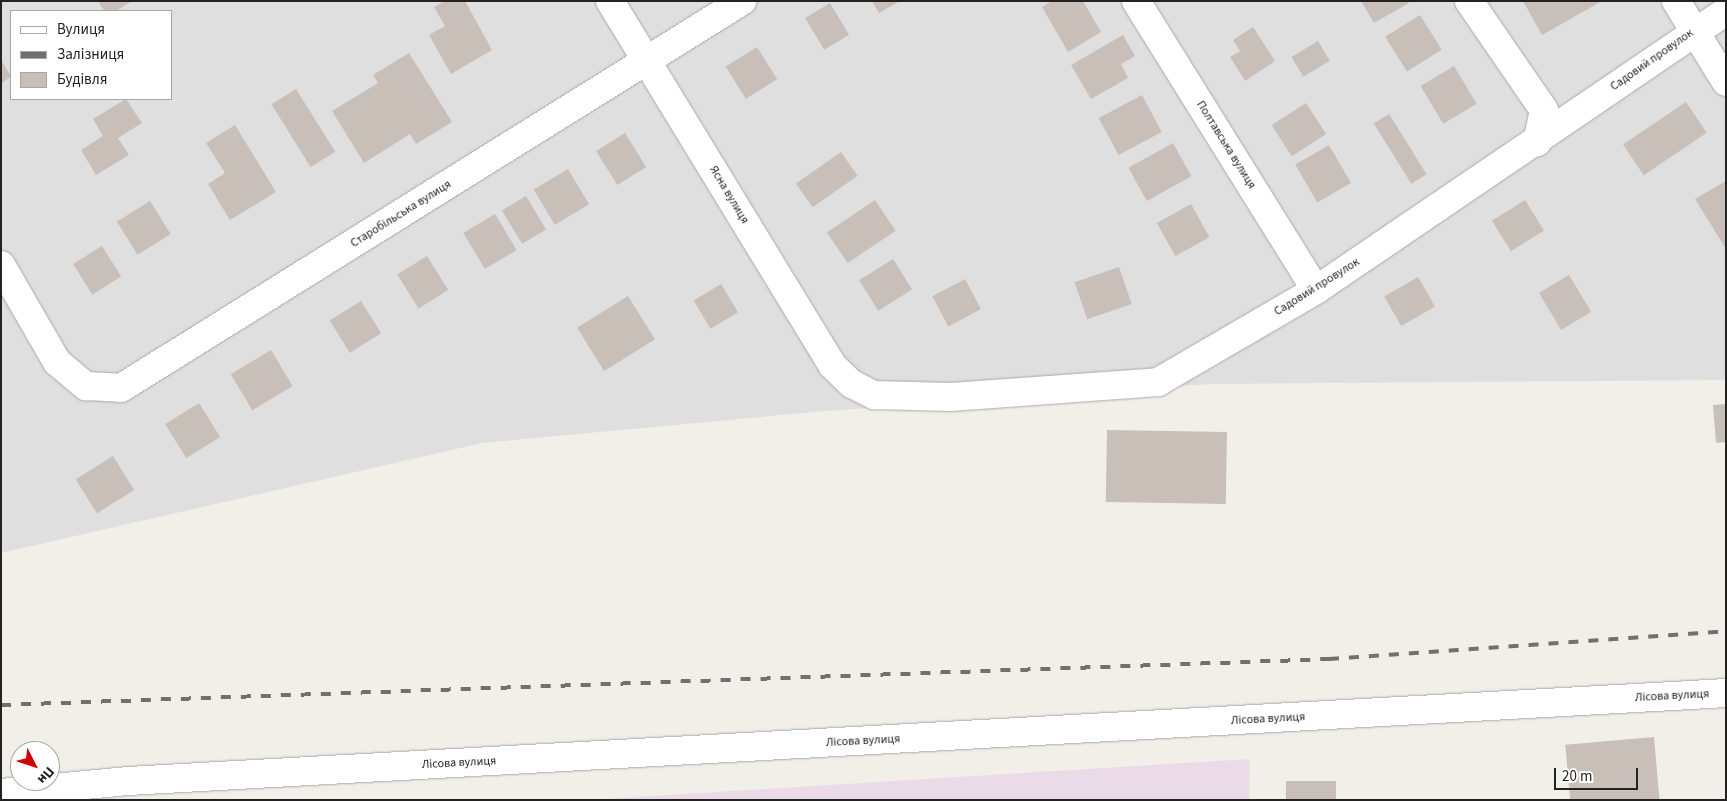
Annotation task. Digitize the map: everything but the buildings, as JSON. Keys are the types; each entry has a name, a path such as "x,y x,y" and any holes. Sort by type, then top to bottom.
{"street":[{"name":"Ясна вулиця","path":"610,1 832,365 852,384"},
{"name":"Старобільська вулиця","path":"1,265 57,362 86,386 121,388 742,1"},
{"name":"Полтавська вулиця","path":"1136,1 1316,290"},
{"path":"1469,1 1544,110 1537,142"},
{"path":"1676,1 1726,82"},
{"name":"Садовий провулок","path":"852,384 874,395 951,397 1158,382 1316,290 1537,142 1695,30 1726,11"},
{"name":"Лісова вулиця","path":"1,793 128,781 1726,693"}],"shaded area":[{"path":"1,1 1726,1 1726,380 1210,384 814,412 482,443 1,553"},
{"path":"1250,759 1249,800 588,800"}],"railway":[{"path":"1,705 1329,659 1726,631"}]}
